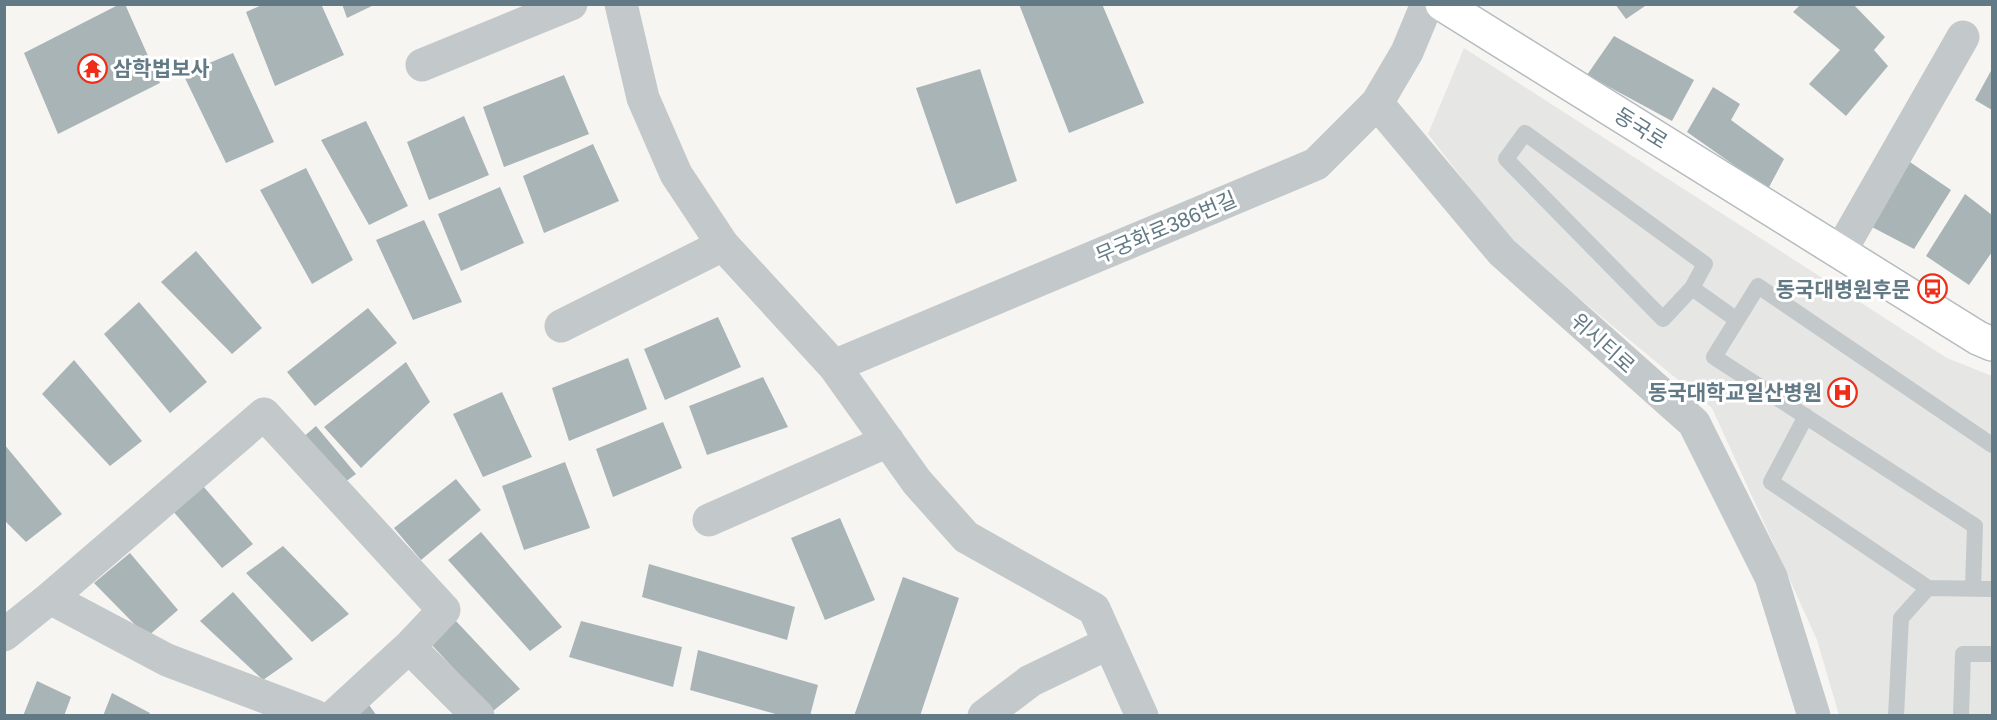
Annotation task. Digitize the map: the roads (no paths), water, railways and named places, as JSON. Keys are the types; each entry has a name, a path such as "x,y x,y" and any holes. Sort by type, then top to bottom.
{"street":[{"path":"422,65 572,4"},
{"path":"621,4 643,98 676,174 723,244 834,366 917,482 966,537 1094,609 1142,716"},
{"name":"무궁화로386번길","path":"834,366 1316,164 1377,103 1407,52 1427,4"},
{"name":"동국로","path":"1442,4 1978,338 1992,344"},
{"path":"1840,252 1964,37"},
{"name":"위시티로","path":"1377,103 1502,252 1694,423 1771,577 1814,716"},
{"path":"561,326 723,244"},
{"path":"4,635 264,414 444,610 409,647 334,716"},
{"path":"709,520 888,441"},
{"path":"50,598 167,660 315,716"},
{"path":"984,716 1030,681 1109,643"},
{"path":"409,647 477,716"}],"lane":[{"path":"1525,133 1705,264 1692,288 1663,319 1506,159 1525,133"},
{"path":"1973,588 1976,526 1714,357 1758,286 1992,445"},
{"path":"1692,288 1737,320"},
{"path":"1806,416 1771,482 1928,588 1992,589"},
{"path":"1896,716 1901,618 1928,588"},
{"path":"1961,716 1964,654 1992,654"}],"place":[{"name":"삼학법보사","path":"92,68"},
{"name":"동국대병원후문","path":"1932,289"},
{"name":"동국대학교일산병원","path":"1843,392"}]}
